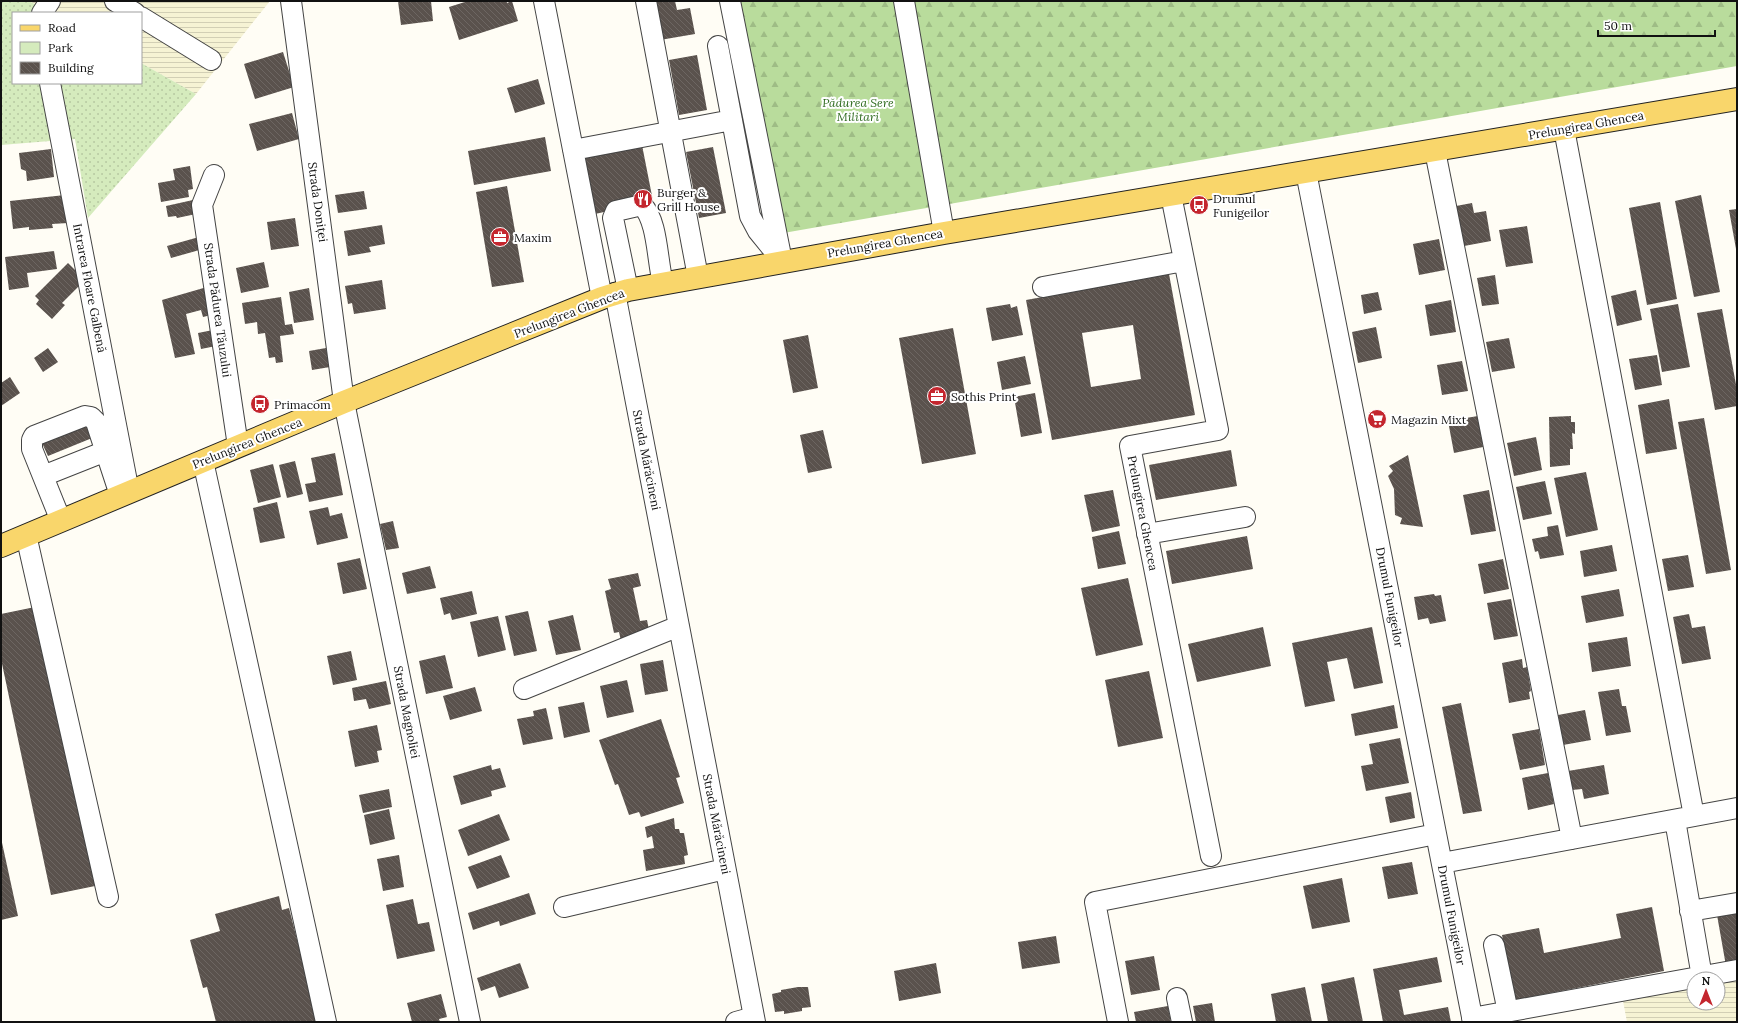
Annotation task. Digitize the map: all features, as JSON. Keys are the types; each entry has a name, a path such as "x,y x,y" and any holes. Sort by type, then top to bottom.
{"main road":[{"name":"Prelungirea Ghencea","path":"1,546 344,402 615,294 663,283 782,261 1737,99"}],"street":[{"path":"43,12 50,1"},
{"path":"115,1 133,12"},
{"name":"Strada Doniței","path":"291,1 344,402"},
{"path":"544,1 573,150 615,294"},
{"path":"646,1 698,277"},
{"path":"730,1 782,261"},
{"path":"904,1 944,233"},
{"path":"142,18 211,60"},
{"path":"718,46 752,222 782,261"},
{"name":"Intrarea Floare Galbenă","path":"50,84 125,494"},
{"path":"573,150 732,120"},
{"path":"1564,129 1694,816"},
{"path":"1435,151 1572,839"},
{"name":"Drumul Funigeilor","path":"1306,172 1473,1020"},
{"name":"Strada Pădurea Tăuzului","path":"214,175 202,205 238,446"},
{"name":"Prelungirea Ghencea","path":"1170,195 1218,430 1130,446 1211,856"},
{"path":"615,294 613,218 616,211 628,207 642,205 646,209 652,222 663,283"},
{"path":"1043,287 1184,261"},
{"name":"Strada Mărăcineni","path":"615,294 725,869 749,1020"},
{"name":"Strada Magnoliei","path":"344,402 470,1022"},
{"path":"61,521 32,449 33,438 85,416 91,417 96,422 106,451 125,494"},
{"path":"43,476 106,451"},
{"path":"203,461 326,1022"},
{"path":"1147,534 1245,517"},
{"path":"26,535 108,897"},
{"path":"524,689 678,626"},
{"path":"1442,862 1737,808"},
{"path":"1675,820 1701,971"},
{"path":"1118,1022 1094,902 1436,834"},
{"path":"564,907 725,869"},
{"path":"1690,911 1737,903"},
{"path":"1494,945 1508,1012"},
{"path":"1726,972 1737,970"},
{"path":"1473,1020 1508,1012 1686,979"},
{"path":"1177,998 1182,1022"}],"shaded area":[{"path":"29,1 270,1 196,94 142,64 142,12 49,12"},
{"path":"1737,980 1737,1022 1627,1022 1623,1001 1686,989 1686,1011 1726,1011 1726,982"}],"green space":[{"path":"1,1 29,1 49,12 12,12 12,84 142,84 142,64 196,94 88,218 75,139 1,145"},
{"name":"Pădurea Sere Militari","path":"726,1 1737,1 1737,66 772,235"}],"building":[{"path":"398,1 431,1 433,21 401,25"},
{"path":"468,1 507,1 507,3 512,1 518,21 459,40 449,7"},
{"path":"652,1 675,1 677,10 690,8 695,34 660,40"},
{"path":"283,52 294,87 255,99 244,64"},
{"path":"697,55 707,110 679,115 669,60"},
{"path":"538,79 545,104 515,113 507,88"},
{"path":"292,113 299,139 257,151 249,124"},
{"path":"545,137 551,171 474,185 468,151"},
{"path":"642,145 653,201 595,214 583,157"},
{"path":"713,147 726,213 699,218 686,152"},
{"path":"51,149 54,177 27,181 26,171 21,169 19,153"},
{"path":"190,166 193,189 188,190 189,197 161,202 158,183 175,180 173,169"},
{"name":"Maxim","path":"507,186 524,282 492,287 476,192"},
{"path":"364,191 367,209 338,213 335,195"},
{"path":"65,195 68,223 52,224 53,228 29,230 29,227 13,229 10,201"},
{"path":"1701,195 1720,292 1694,297 1675,201"},
{"path":"193,200 196,214 177,218 176,216 168,217 166,206"},
{"path":"1660,202 1677,299 1647,305 1629,208"},
{"path":"1472,203 1474,213 1486,211 1491,241 1464,246 1456,206"},
{"path":"1737,209 1737,249 1736,249 1729,210"},
{"path":"295,218 299,246 271,250 267,222"},
{"path":"382,225 385,244 369,247 371,252 348,256 344,231"},
{"path":"1527,226 1533,263 1506,267 1499,230"},
{"path":"199,237 203,249 171,258 167,246"},
{"path":"1439,239 1445,270 1419,275 1413,244"},
{"path":"54,251 57,269 27,273 29,287 9,290 5,257"},
{"path":"264,262 269,287 241,293 236,268"},
{"path":"68,263 85,280 62,303 65,305 52,319 36,304 39,300 35,296"},
{"path":"1169,274 1195,415 1052,440 1026,300","holes":["1133,325 1141,379 1091,387 1082,333"]},
{"path":"1495,275 1499,304 1482,306 1477,278"},
{"path":"382,280 386,309 354,314 352,303 348,304 345,286"},
{"path":"207,287 215,314 203,317 201,310 186,314 195,354 175,358 162,300"},
{"path":"309,288 314,320 294,323 289,292"},
{"path":"1636,290 1642,320 1617,326 1611,296"},
{"path":"1378,292 1382,310 1364,314 1361,295"},
{"path":"281,297 285,325 292,324 294,334 280,336 283,362 276,363 275,357 269,358 265,333 258,334 257,322 245,324 242,303"},
{"path":"1451,300 1456,332 1430,336 1425,305"},
{"path":"1010,304 1011,308 1017,306 1023,335 992,341 986,308"},
{"path":"1678,304 1690,367 1662,372 1650,309"},
{"path":"1722,309 1737,390 1737,406 1715,410 1697,313"},
{"path":"1376,327 1382,358 1358,363 1352,332"},
{"name":"Sothis Print","path":"953,328 976,454 922,464 899,338"},
{"path":"213,330 216,346 201,349 198,333"},
{"path":"808,335 818,388 793,393 783,340"},
{"path":"1509,338 1515,368 1492,372 1486,342"},
{"path":"48,348 58,362 43,372 34,358"},
{"path":"326,348 330,367 312,370 309,351"},
{"path":"1657,355 1662,385 1635,390 1629,359"},
{"path":"1025,356 1031,384 1002,390 997,362"},
{"path":"1462,361 1468,391 1442,395 1437,365"},
{"path":"10,377 20,393 1,406 1,383"},
{"path":"1035,393 1042,433 1021,437 1014,397"},
{"path":"1669,399 1677,449 1646,454 1638,405"},
{"path":"1478,416 1483,447 1454,453 1448,421"},
{"path":"1571,416 1571,422 1575,422 1575,434 1572,433 1573,449 1570,449 1570,465 1550,467 1549,417"},
{"path":"1704,418 1731,570 1706,574 1678,422"},
{"path":"91,422 97,436 48,456 42,443"},
{"path":"823,430 832,468 808,473 800,435"},
{"path":"1536,437 1542,470 1514,476 1507,443"},
{"path":"1231,450 1237,486 1156,500 1149,465"},
{"path":"335,453 343,495 309,502 305,484 316,482 311,458"},
{"path":"1408,455 1423,527 1400,524 1402,518 1395,515 1394,489 1388,476 1393,471 1389,466"},
{"path":"295,461 303,494 287,498 279,465"},
{"path":"273,464 281,497 258,503 250,470"},
{"path":"1586,472 1598,530 1566,537 1554,478"},
{"path":"1545,481 1552,514 1523,520 1516,487"},
{"path":"1113,490 1120,526 1092,532 1084,495"},
{"path":"1489,490 1496,531 1471,535 1463,495"},
{"path":"277,502 285,538 260,543 253,508"},
{"path":"328,507 330,516 342,513 348,538 317,545 309,511"},
{"path":"393,521 399,548 386,550 380,524"},
{"path":"1558,525 1564,555 1540,559 1538,551 1535,552 1532,539 1548,536 1547,527"},
{"path":"1119,531 1126,564 1098,569 1092,537"},
{"path":"1247,536 1253,569 1172,584 1166,551"},
{"path":"1612,545 1617,571 1584,577 1580,551"},
{"path":"1688,555 1694,587 1668,591 1662,559"},
{"path":"360,558 367,589 343,594 337,563"},
{"path":"1503,559 1509,589 1484,594 1478,564"},
{"path":"430,566 436,588 407,594 402,573"},
{"path":"638,573 641,586 633,588 640,621 647,620 650,635 621,641 619,632 614,633 605,591 611,589 608,579"},
{"path":"1128,578 1143,645 1096,656 1081,588"},
{"path":"1619,589 1624,616 1586,623 1581,596"},
{"path":"472,591 477,614 452,620 450,613 444,615 440,598"},
{"path":"1434,594 1435,596 1441,595 1446,621 1430,624 1428,618 1418,620 1414,597"},
{"path":"1511,599 1518,636 1494,640 1487,603"},
{"path":"35,607 95,886 51,895 1,659 1,614"},
{"path":"528,611 537,651 514,656 505,616"},
{"path":"1689,614 1692,628 1705,626 1711,659 1682,664 1673,617"},
{"path":"573,615 581,650 556,655 548,621"},
{"path":"498,616 506,650 478,657 470,622"},
{"path":"1263,627 1271,666 1197,682 1188,644"},
{"path":"1372,627 1383,683 1354,689 1347,658 1327,662 1335,701 1305,707 1292,643"},
{"path":"1627,637 1631,666 1592,672 1588,643"},
{"path":"351,651 357,680 333,685 327,656"},
{"path":"445,655 453,688 426,694 419,661"},
{"path":"1522,659 1523,668 1527,667 1531,691 1529,692 1530,699 1509,703 1502,663"},
{"path":"663,660 668,691 645,695 640,664"},
{"path":"1149,671 1163,738 1118,747 1105,680"},
{"path":"627,680 634,712 607,718 600,686"},
{"path":"386,681 391,704 369,709 366,699 354,701 352,688"},
{"path":"475,687 482,711 450,720 443,696"},
{"path":"1619,689 1622,706 1626,706 1631,732 1606,736 1598,692"},
{"path":"584,702 590,732 564,738 558,707"},
{"path":"1461,703 1482,811 1463,814 1442,707"},
{"path":"1394,705 1398,728 1355,736 1351,714"},
{"path":"546,708 553,739 523,745 517,719 534,716 533,711"},
{"path":"1585,710 1591,740 1563,745 1558,715"},
{"path":"661,719 680,777 676,778 684,803 641,817 639,812 629,815 618,784 615,785 599,740"},
{"path":"377,725 382,750 377,751 379,762 355,767 348,731"},
{"path":"1539,729 1545,765 1520,770 1512,734"},
{"path":"1400,738 1409,783 1366,791 1361,766 1373,764 1369,744"},
{"path":"491,765 492,770 500,768 506,787 491,791 492,796 461,805 453,776"},
{"path":"1604,765 1609,794 1584,799 1582,789 1572,790 1568,771"},
{"path":"1548,773 1554,804 1528,810 1522,778"},
{"path":"389,789 392,807 363,813 359,795"},
{"path":"1411,792 1415,818 1390,823 1385,797"},
{"path":"389,809 395,839 370,845 364,815"},
{"path":"499,814 510,840 468,856 458,830"},
{"path":"674,818 675,829 679,829 680,833 684,833 688,855 684,856 685,864 646,871 643,850 654,848 652,836 647,838 645,827"},
{"path":"1,838 18,916 1,920"},
{"path":"399,855 404,887 383,891 377,859"},
{"path":"501,855 510,877 477,889 468,867"},
{"path":"1412,862 1418,894 1388,899 1382,867"},
{"path":"1342,878 1350,922 1312,929 1303,886"},
{"path":"529,893 536,914 500,926 499,921 473,930 468,913"},
{"path":"279,896 282,910 289,908 318,1022 216,1022 207,987 203,988 190,940 220,931 215,914"},
{"path":"413,899 418,924 429,922 435,951 397,959 386,905"},
{"path":"1652,907 1664,971 1515,1000 1502,935 1539,928 1544,953 1621,938 1616,914"},
{"path":"1737,911 1737,964 1726,966 1717,915"},
{"path":"1056,936 1060,963 1022,969 1018,942"},
{"path":"1154,956 1160,990 1131,995 1125,961"},
{"path":"1437,957 1442,982 1399,990 1404,1015 1448,1007 1451,1022 1383,1022 1373,969"},
{"path":"520,963 529,988 499,998 495,986 481,991 477,978"},
{"path":"936,963 941,993 899,1001 894,971"},
{"path":"1354,977 1363,1022 1328,1022 1321,984"},
{"path":"808,987 811,1007 802,1008 802,1011 784,1014 784,1011 775,1012 772,994 781,992 781,990"},
{"path":"1305,987 1312,1022 1276,1022 1271,994"},
{"path":"441,994 447,1017 439,1019 440,1022 412,1022 407,1003"},
{"path":"1212,1003 1215,1022 1196,1022 1193,1006"},
{"path":"1168,1006 1171,1022 1136,1022 1134,1012"}],"place":[{"name":"Burger & Grill House","path":"643,199"},
{"name":"Drumul Funigeilor","path":"1199,205"},
{"name":"Maxim","path":"500,237"},
{"name":"Sothis Print","path":"937,396"},
{"name":"Primacom","path":"260,404"},
{"name":"Magazin Mixt","path":"1377,419"}]}
